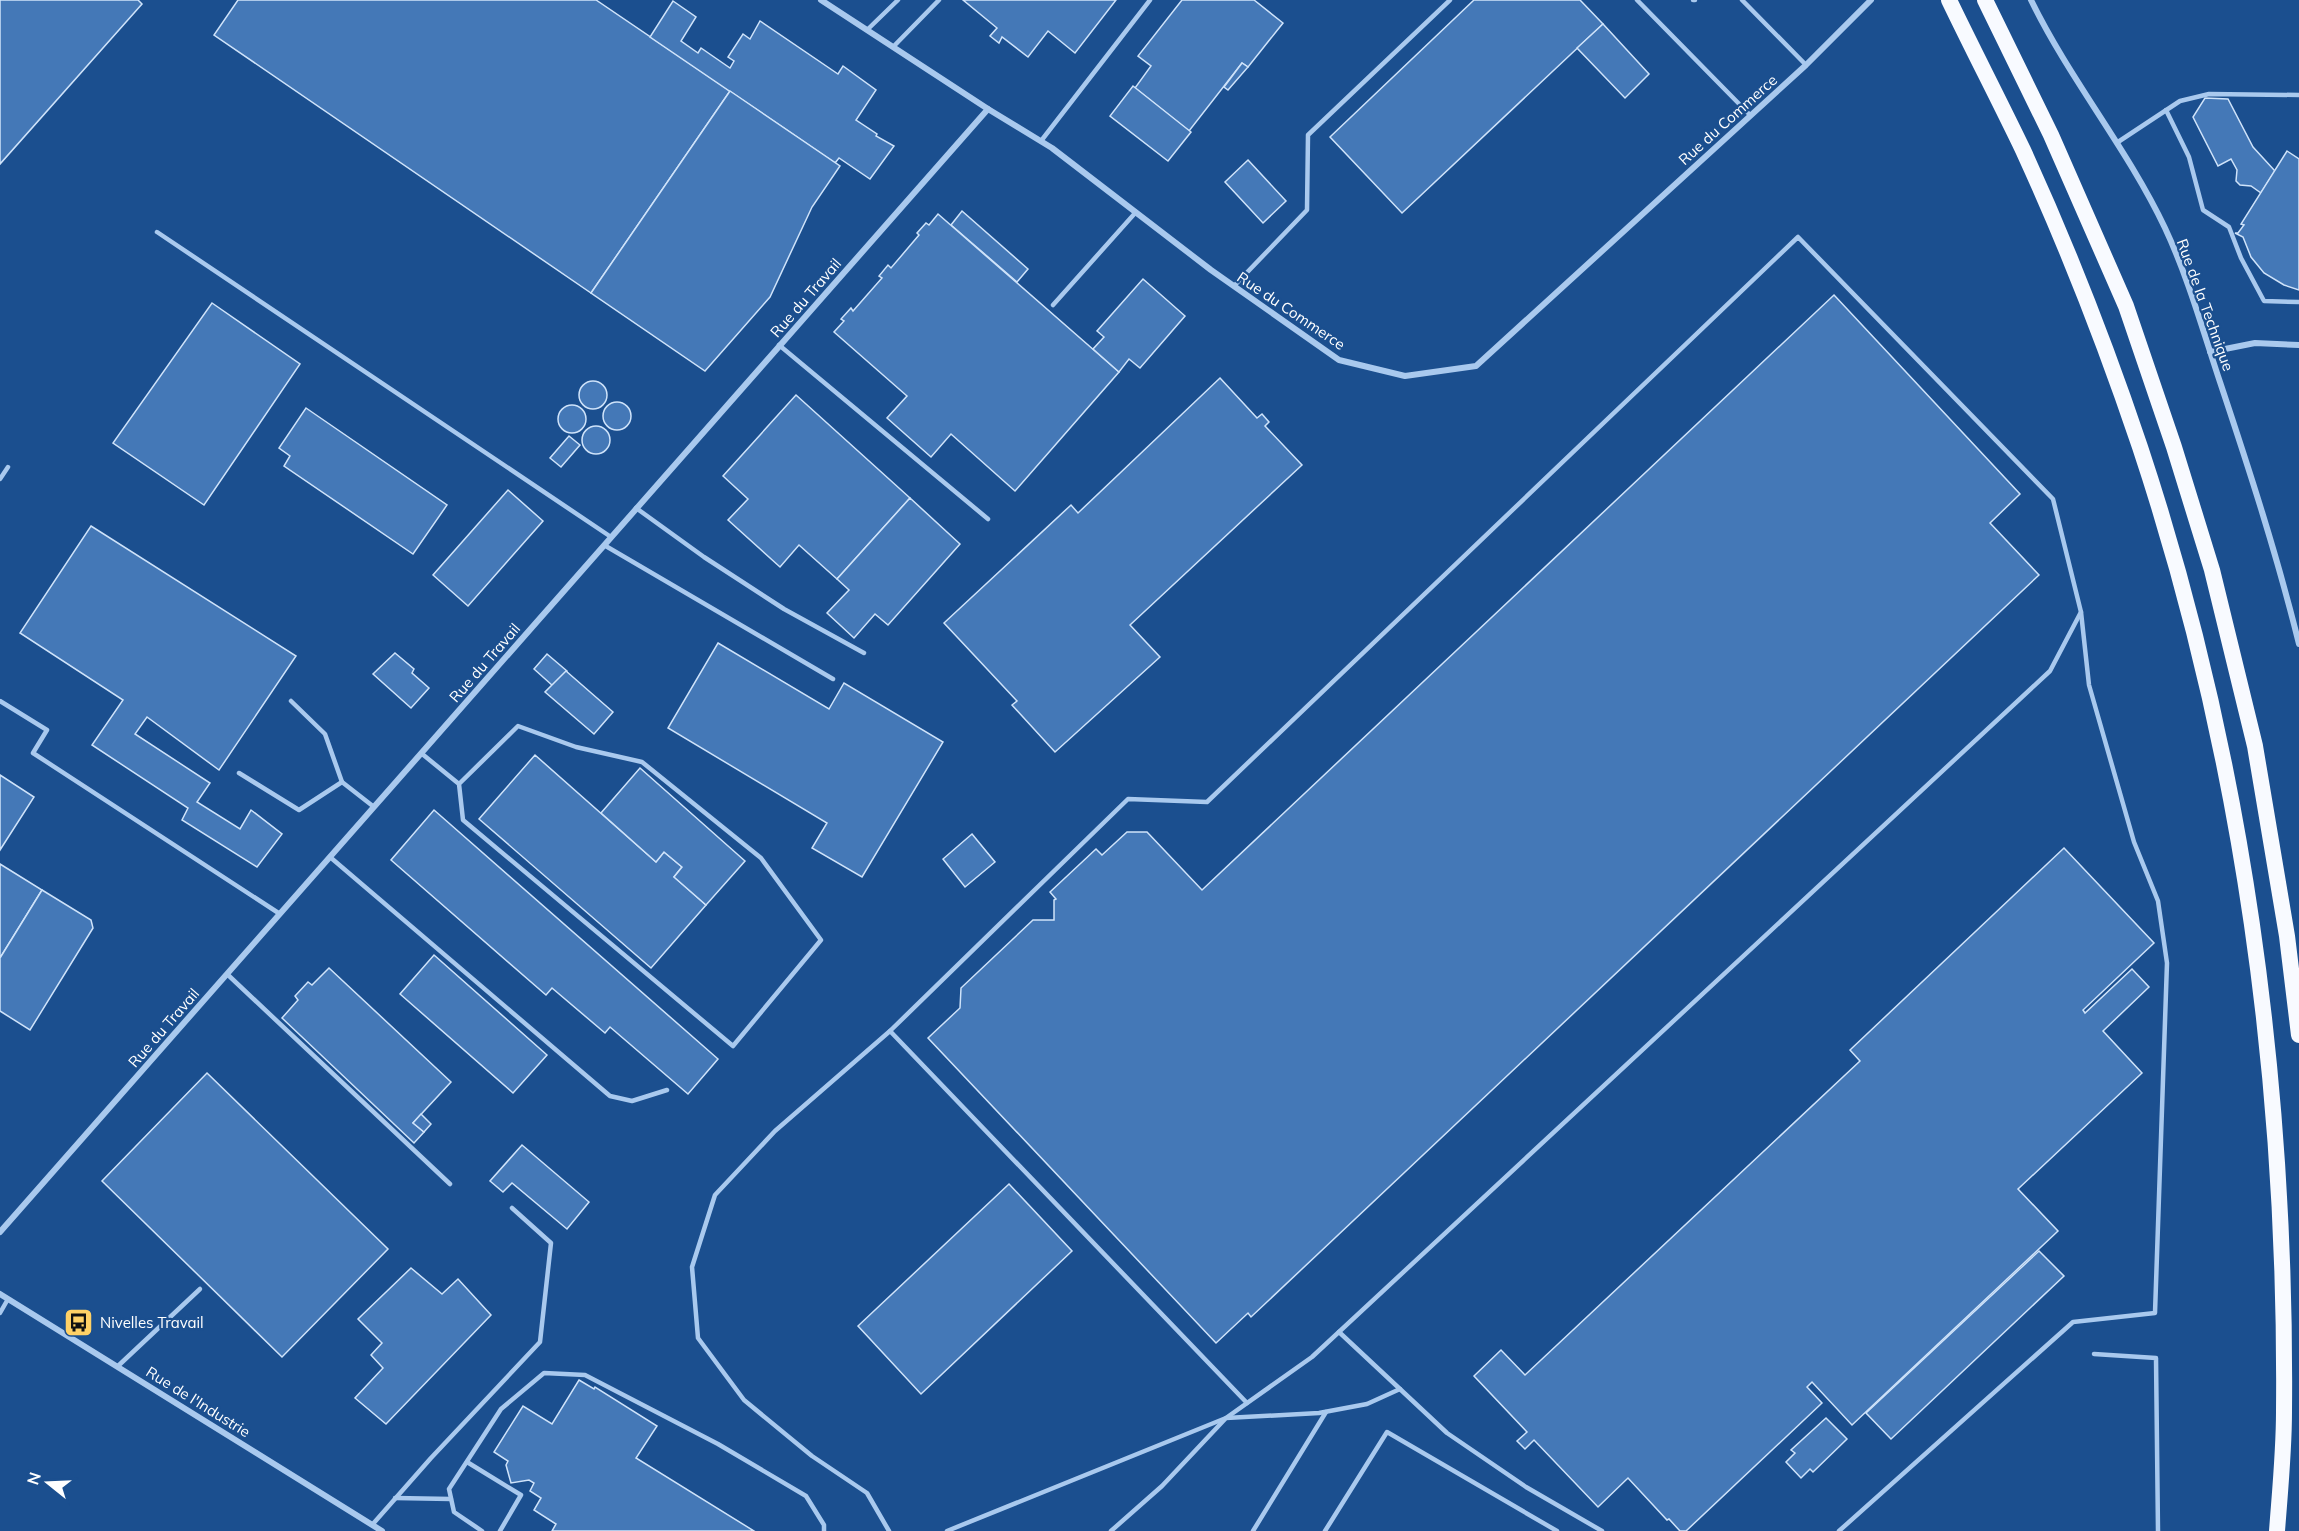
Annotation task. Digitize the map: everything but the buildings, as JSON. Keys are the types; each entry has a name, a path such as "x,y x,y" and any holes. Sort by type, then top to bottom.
{"highway":[{"path":"1949,0 2023,151 2094,320 2140,447 2177,570 2223,753 2255,939 2274,1115 2281,1223 2284,1415 2277,1531"},
{"path":"1985,0 2051,135 2126,306 2174,447 2212,570 2255,746 2288,936 2299,1035"}],"street":[{"name":"Rue du Commerce","path":"821,0 1041,141 1234,286 1340,360 1405,376 1476,366 1806,65 1871,0"},
{"name":"Rue de la Technique","path":"2031,0 2066,66 2118,142 2166,230 2195,306 2263,515 2283,578 2299,644"},
{"name":"Rue du Travail","path":"0,1232 988,109"},
{"path":"2210,352 2255,343 2299,345"},
{"name":"Rue de l'Industrie","path":"0,1294 382,1531"},
{"path":"366,1531 372,1525"}],"lane":[{"path":"867,30 898,0"},
{"path":"893,47 939,0"},
{"path":"1041,141 1150,0"},
{"path":"1234,286 1307,210 1308,135 1450,0"},
{"path":"1637,0 1750,116"},
{"path":"1742,0 1806,65"},
{"path":"2118,142 2180,101 2209,94 2299,95"},
{"path":"2166,110 2189,157 2203,210 2229,227 2241,258 2264,301 2299,302"},
{"path":"1053,305 1136,212"},
{"path":"157,232 611,537"},
{"path":"889,1531 867,1493 812,1455 744,1400 698,1338 692,1267 715,1195 774,1131 890,1031 1128,799 1207,802 1798,237 2053,499 2081,612 2089,685 2134,842 2158,901 2167,963 2155,1313 2073,1322 1839,1531"},
{"path":"779,345 988,519"},
{"path":"0,479 8,467"},
{"path":"636,508 704,557 784,609 864,653"},
{"path":"604,545 832,679"},
{"path":"1111,1531 1162,1486 1226,1418 1312,1357 2050,671 2081,612"},
{"path":"0,701 46,730 33,753 279,914"},
{"path":"291,701 325,734 342,782 374,807"},
{"path":"421,753 459,784 463,820 733,1046 821,940 761,858 642,762 576,747 518,726 459,784"},
{"path":"239,773 299,810 342,782"},
{"path":"330,857 610,1096 632,1101 667,1090"},
{"path":"227,974 450,1184"},
{"path":"890,1031 1247,1403"},
{"path":"372,1525 540,1342 551,1243 512,1208"},
{"path":"118,1366 200,1288"},
{"path":"0,1313 9,1299"},
{"path":"1339,1332 1447,1433 1526,1487 1602,1531"},
{"path":"2094,1354 2156,1358 2158,1531"},
{"path":"482,1531 454,1512 449,1489 501,1409 544,1373 585,1375 718,1444 806,1496 824,1525 824,1531"},
{"path":"946,1531 1226,1418 1326,1412 1367,1404 1400,1389"},
{"path":"1253,1531 1326,1412"},
{"path":"1325,1531 1387,1432 1557,1531"},
{"path":"467,1462 521,1495 500,1531"},
{"path":"395,1498 451,1499"}],"place":[{"name":"Nivelles Travail","path":"79,1323"}]}
